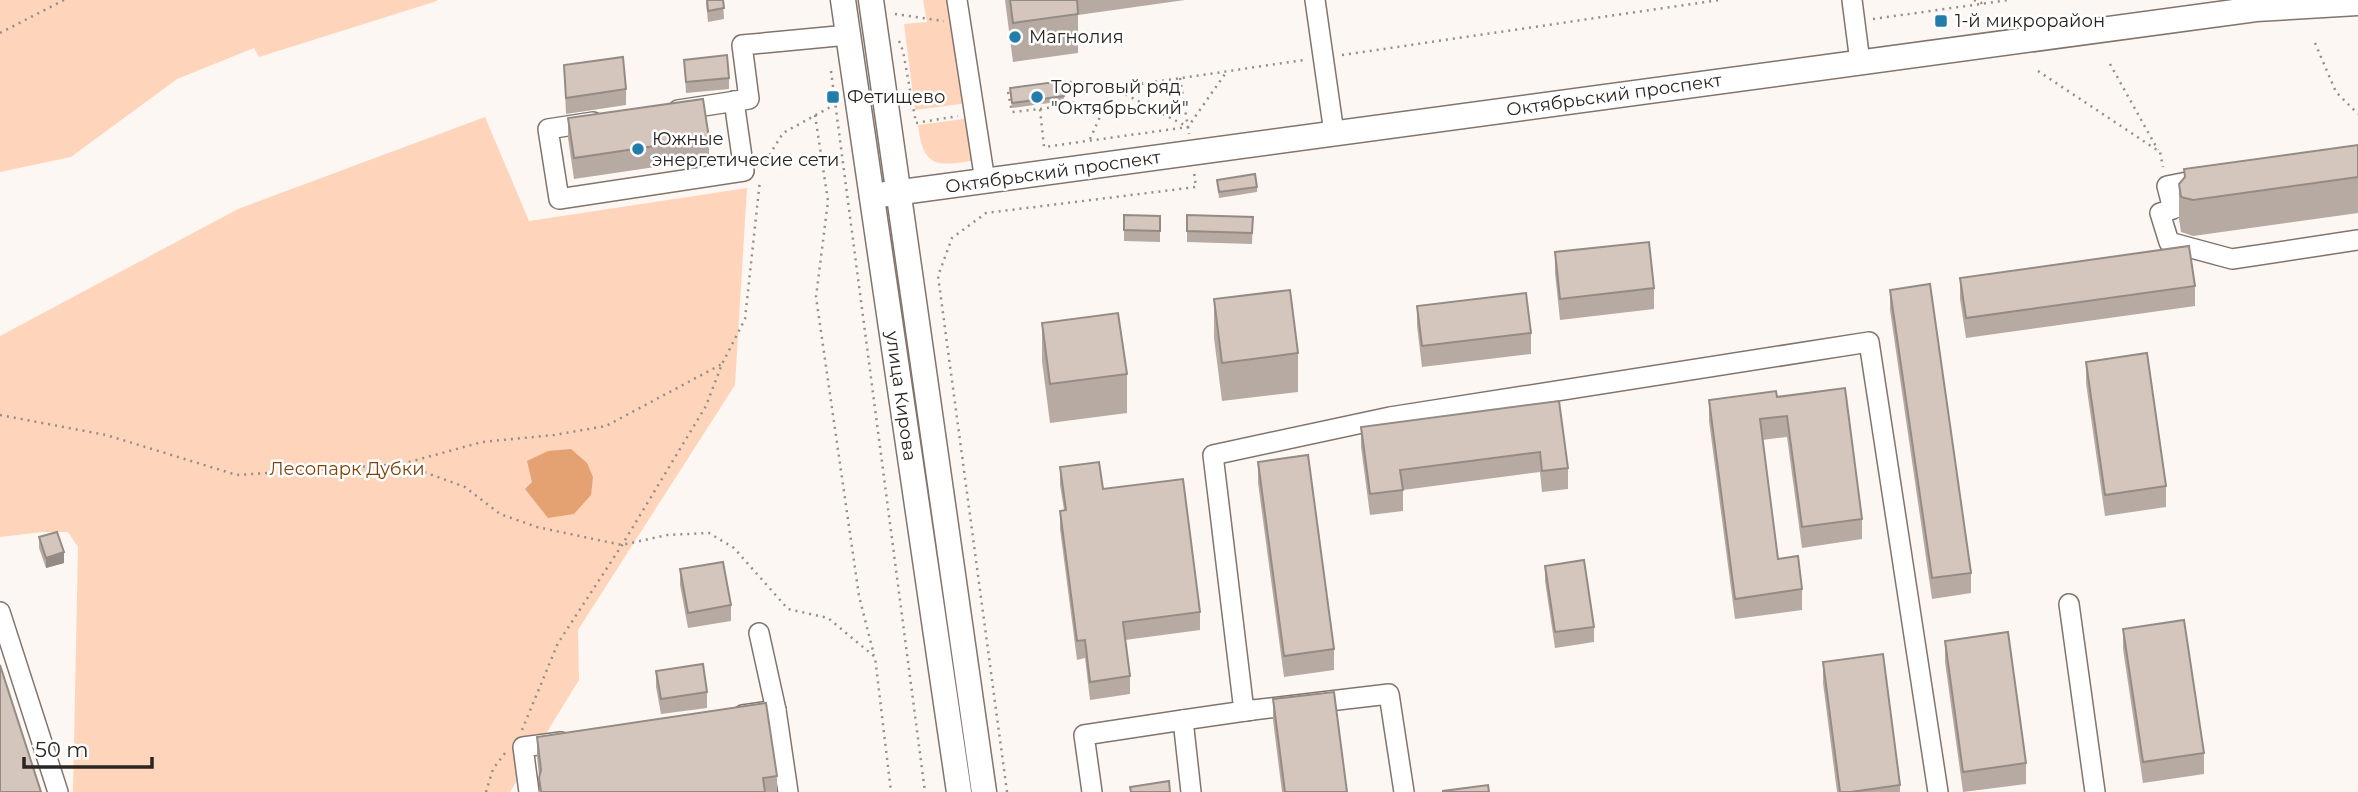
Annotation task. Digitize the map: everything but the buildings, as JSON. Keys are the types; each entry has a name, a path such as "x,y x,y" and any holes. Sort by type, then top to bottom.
{"main road":[{"name":"улица Кирова","path":"843,0 959,792"},
{"name":"Октябрьский проспект","path":"872,197 2296,3 2358,3"},
{"name":"улица Кирова","path":"879,6 897,193 984,792"}],"street":[{"path":"957,0 985,181"},
{"path":"1315,0 1334,133"},
{"path":"1852,0 1860,62"},
{"path":"654,113 750,99 742,45 848,35"},
{"path":"614,119 548,129 559,199 744,171 734,101"},
{"path":"2222,175 2167,186 2173,209 2160,213 2169,242 2232,259 2358,240"},
{"path":"1404,792 1389,694 1244,711 1213,455 1390,417 1870,342 1938,792"},
{"path":"2069,604 2095,792"},
{"path":"0,612 58,792"},
{"path":"759,633 776,710 788,792"},
{"path":"723,718 776,710"},
{"path":"1092,792 1084,735 1252,710"},
{"path":"1183,720 1191,792"},
{"path":"529,792 523,747 577,740"}],"path":[{"path":"0,33 64,0"},
{"path":"1072,94 1719,0"},
{"path":"1974,0 1983,1"},
{"path":"1856,22 1983,1 2009,0"},
{"path":"879,6 961,23"},
{"path":"898,38 903,51 916,123 975,113"},
{"path":"2315,43 2336,92 2358,114"},
{"path":"2110,64 2160,152 2167,186"},
{"path":"831,70 925,792"},
{"path":"2038,71 2160,152"},
{"path":"1040,109 1044,147 1188,127 1227,72"},
{"path":"1180,78 1191,153"},
{"path":"1008,92 1012,113 1074,104 1070,82 1060,83"},
{"path":"1114,88 1188,127"},
{"path":"1089,141 1114,88"},
{"path":"761,169 783,133 834,105"},
{"path":"815,116 828,201 816,297 859,596 875,657 891,792"},
{"path":"520,733 558,643 622,545 706,406 722,364 745,319 760,180"},
{"path":"1007,792 938,276 952,238 986,213 1196,187"},
{"path":"0,415 106,435 237,475 402,464 482,442 554,435 606,426 722,364"},
{"path":"402,464 465,487 500,514 537,527 622,545 667,535 709,533 734,548 788,609 828,618 875,657"},
{"path":"486,792 493,769 507,751"}],"green space":[{"path":"0,0 437,1 259,57 254,48 177,79 71,157 0,172"},
{"path":"923,0 951,0 969,103 915,110 904,24 927,22"},
{"name":"Лесопарк Дубки","path":"485,117 529,221 747,188 735,385 578,630 579,680 510,792 73,792 78,547 68,532 0,537 0,336 238,209"},
{"path":"971,118 977,160 943,163 935,162 929,157 920,140 918,125"}],"shaded area":[{"path":"571,449 587,463 593,477 591,495 574,514 548,518 525,489 532,482 527,461 548,451"}],"place":[{"name":"1-й микрорайон","path":"1941,21"},
{"name":"Магнолия","path":"1015,37"},
{"name":"Фетищево","path":"833,97"},
{"name":"Торговый ряд \"Октябрьский\"","path":"1037,97"},
{"name":"Южные энергетичесие сети","path":"638,149"}]}
